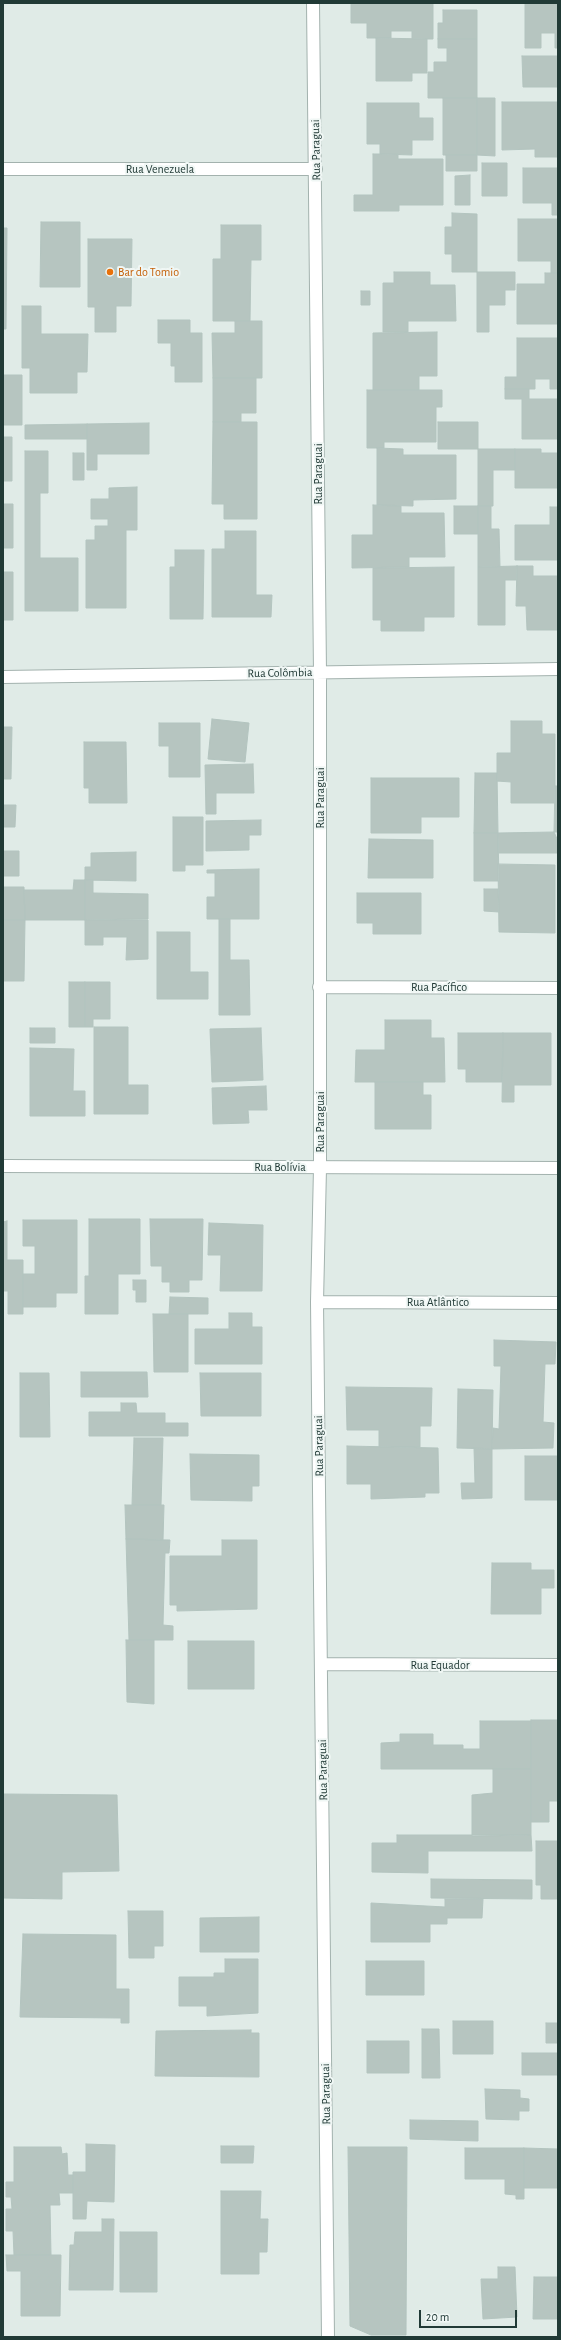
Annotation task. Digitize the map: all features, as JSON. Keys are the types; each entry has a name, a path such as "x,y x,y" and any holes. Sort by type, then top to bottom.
{"street":[{"name":"Rua Paraguai","path":"313,3 316,168 320,672 320,1168 317,1302 328,2337"},
{"name":"Rua Venezuela","path":"3,168 316,168"},
{"name":"Rua Colômbia","path":"3,676 558,669"},
{"name":"Rua Pacífico","path":"319,987 558,988"},
{"name":"Rua Bolívia","path":"3,1166 558,1168"},
{"name":"Rua Atlântico","path":"317,1302 558,1303"},
{"name":"Rua Equador","path":"322,1664 558,1665"}],"building":[{"path":"351,3 433,3 433,39 412,39 412,31 391,31 391,38 367,38 367,23 351,23"},
{"path":"525,3 558,3 558,48 555,48 555,33 541,33 541,48 525,48"},
{"path":"443,10 477,10 477,39 438,39 438,23 443,23"},
{"path":"376,38 427,39 427,73 412,73 412,81 376,81"},
{"path":"438,39 477,39 477,98 428,98 428,72 434,72 434,62 447,62 447,48 438,48"},
{"path":"522,56 558,56 558,87 523,87"},
{"path":"443,98 477,98 477,155 443,155"},
{"path":"477,98 495,98 495,156 477,155"},
{"path":"502,102 558,102 558,157 535,157 535,149 502,150"},
{"path":"367,103 419,103 419,118 433,118 433,140 412,140 412,155 380,154 380,144 367,144"},
{"path":"373,154 398,154 398,159 443,159 443,205 399,205 399,211 354,211 354,195 373,195"},
{"path":"446,155 477,155 477,171 446,171"},
{"path":"482,163 507,163 507,196 482,196"},
{"path":"523,168 558,168 558,215 552,215 552,203 523,203"},
{"path":"470,175 470,205 455,205 455,176"},
{"path":"452,213 477,214 477,272 452,272 452,254 445,254 445,227 452,227"},
{"path":"518,219 558,219 558,273 551,273 551,261 518,261"},
{"path":"41,222 80,222 80,287 40,287"},
{"path":"221,225 261,225 261,260 251,260 250,321 213,321 213,259 221,259"},
{"path":"3,228 7,228 6,329 3,329"},
{"name":"Bar do Tomio","path":"88,239 132,239 131,306 116,306 116,332 95,332 95,307 88,307"},
{"path":"394,272 430,272 430,285 455,285 456,321 408,321 408,332 383,332 383,283 394,283"},
{"path":"477,272 515,272 515,290 505,290 505,305 489,305 489,332 477,332"},
{"path":"545,273 558,273 558,324 517,324 517,284 545,284"},
{"path":"361,291 370,291 370,305 361,305"},
{"path":"22,306 41,306 41,334 88,334 87,372 77,372 77,393 30,393 30,368 22,368"},
{"path":"158,320 190,320 190,333 202,333 202,382 175,382 175,366 171,366 171,343 158,343"},
{"path":"235,321 262,321 262,378 213,378 212,333 235,333"},
{"path":"437,332 437,376 419,376 419,390 373,390 373,333"},
{"path":"517,338 558,338 558,389 550,389 550,379 535,379 535,389 505,389 505,377 517,377"},
{"path":"3,375 22,375 22,425 3,425"},
{"path":"213,378 256,378 256,413 241,413 241,422 213,422"},
{"path":"505,389 529,389 529,399 558,399 558,439 522,439 522,399 505,399"},
{"path":"367,390 442,390 442,407 436,407 436,442 384,442 384,448 367,448"},
{"path":"213,422 257,422 257,519 224,519 224,504 212,504"},
{"path":"438,422 478,422 478,449 438,449"},
{"path":"149,423 149,454 97,454 97,470 87,470 87,424"},
{"path":"87,424 87,439 25,439 25,425"},
{"path":"3,437 12,437 12,481 3,481"},
{"path":"377,448 403,449 403,455 456,455 456,499 413,500 413,506 377,505"},
{"path":"478,449 515,449 515,470 493,470 493,506 478,506"},
{"path":"515,449 541,449 541,453 558,453 558,488 515,488"},
{"path":"25,451 48,451 48,493 40,493 40,558 78,558 78,611 25,611"},
{"path":"73,453 84,453 84,480 73,480"},
{"path":"137,487 137,530 126,530 126,608 86,608 86,540 95,540 95,526 108,526 108,519 91,519 91,499 109,499 109,488"},
{"path":"3,504 13,504 13,548 3,548"},
{"path":"373,505 401,506 401,513 444,513 445,557 409,557 409,567 352,568 352,535 373,535"},
{"path":"454,506 478,506 478,534 454,534"},
{"path":"478,506 491,506 491,529 499,529 500,567 478,567"},
{"path":"550,507 558,507 558,560 515,560 515,525 550,525"},
{"path":"225,531 256,531 256,595 272,595 271,617 212,617 212,549 225,549"},
{"path":"175,550 204,550 203,619 170,619 170,567 175,567"},
{"path":"517,566 533,566 533,576 558,576 558,630 527,630 526,606 516,606"},
{"path":"517,566 517,580 505,580 505,625 478,625 478,567"},
{"path":"454,567 454,617 424,617 424,631 381,631 381,620 373,620 373,568"},
{"path":"3,572 13,572 13,620 3,620"},
{"path":"212,719 249,723 245,762 208,759"},
{"path":"511,721 542,721 542,734 555,734 555,803 511,803 511,782 497,781 497,753 511,753"},
{"path":"159,723 200,723 200,777 169,777 169,746 159,746"},
{"path":"3,727 12,727 11,779 3,779"},
{"path":"84,742 126,742 127,803 89,803 89,788 84,788"},
{"path":"253,764 254,793 216,793 216,814 206,814 205,765"},
{"path":"475,773 497,773 498,833 474,833"},
{"path":"371,778 459,778 459,817 421,817 421,833 371,833"},
{"path":"555,786 558,786 558,832 554,832"},
{"path":"3,805 16,805 15,827 3,827"},
{"path":"173,817 203,817 203,865 185,865 185,871 173,871"},
{"path":"261,820 261,835 249,835 249,850 206,851 206,821"},
{"path":"554,832 558,841 558,853 498,853 498,833"},
{"path":"474,833 498,833 499,881 474,881"},
{"path":"369,839 433,840 433,878 368,878"},
{"path":"3,851 19,851 19,876 3,876"},
{"path":"136,852 136,881 85,880 85,867 91,867 91,853"},
{"path":"498,864 555,865 555,933 499,932"},
{"path":"259,869 259,919 207,919 207,897 215,897 215,873 207,873 207,870"},
{"path":"74,880 85,880 85,920 25,920 24,890 73,890"},
{"path":"85,880 93,880 93,893 148,894 148,919 85,920"},
{"path":"3,887 24,887 25,920 3,920"},
{"path":"484,889 499,889 499,912 484,911"},
{"path":"357,893 421,893 421,934 373,934 373,923 357,923"},
{"path":"219,919 230,919 230,960 249,960 250,1015 219,1015"},
{"path":"3,920 25,920 24,981 3,981"},
{"path":"85,920 148,920 148,959 126,960 127,937 103,937 103,945 85,945"},
{"path":"157,932 190,932 190,972 208,972 208,999 157,999"},
{"path":"69,982 85,982 85,1027 69,1027"},
{"path":"85,982 110,982 110,1019 93,1019 93,1027 85,1027"},
{"path":"385,1020 431,1020 431,1038 444,1038 445,1082 355,1082 356,1050 385,1050"},
{"path":"94,1027 128,1027 128,1085 148,1085 148,1114 94,1114"},
{"path":"30,1028 55,1028 55,1043 30,1043"},
{"path":"261,1028 263,1080 212,1082 210,1029"},
{"path":"458,1033 503,1033 502,1082 466,1082 466,1069 458,1069"},
{"path":"503,1033 551,1033 551,1085 514,1085 514,1102 502,1102"},
{"path":"30,1048 74,1049 73,1091 85,1091 85,1116 30,1116"},
{"path":"375,1082 423,1082 423,1095 431,1095 431,1129 375,1129"},
{"path":"266,1086 267,1110 248,1110 249,1123 213,1124 212,1088"},
{"path":"89,1219 140,1219 140,1274 118,1274 118,1314 85,1314 85,1276 89,1276"},
{"path":"150,1219 203,1219 202,1280 189,1280 189,1292 170,1292 170,1282 162,1282 162,1266 151,1266"},
{"path":"23,1220 77,1220 77,1293 56,1293 56,1307 23,1307 23,1274 35,1274 35,1246 23,1246"},
{"path":"7,1221 7,1260 23,1260 23,1314 8,1314 8,1291 3,1291 3,1222"},
{"path":"209,1223 263,1225 262,1291 220,1291 221,1255 208,1255"},
{"path":"133,1280 146,1280 146,1302 136,1302 136,1290 133,1290"},
{"path":"170,1297 208,1298 208,1314 169,1314"},
{"path":"229,1313 252,1313 252,1327 262,1327 262,1364 195,1364 195,1329 229,1329"},
{"path":"153,1314 188,1314 188,1372 154,1372"},
{"path":"494,1340 556,1342 555,1364 545,1364 543,1422 554,1423 553,1448 492,1449 493,1428 499,1429 501,1366 494,1366"},
{"path":"81,1372 147,1372 148,1397 81,1397"},
{"path":"20,1373 49,1373 50,1437 20,1437"},
{"path":"200,1373 261,1373 261,1416 201,1416"},
{"path":"346,1387 432,1388 431,1426 420,1426 420,1447 379,1447 379,1430 347,1430"},
{"path":"458,1389 493,1390 492,1449 457,1448"},
{"path":"121,1403 136,1403 137,1413 165,1413 165,1423 188,1423 188,1436 89,1436 89,1412 121,1412"},
{"path":"134,1438 163,1438 161,1505 132,1505"},
{"path":"347,1446 438,1448 439,1493 425,1493 425,1497 371,1499 371,1484 347,1484"},
{"path":"474,1448 492,1449 492,1498 462,1499 461,1483 475,1483"},
{"path":"190,1454 259,1455 259,1486 252,1486 252,1501 191,1500"},
{"path":"525,1456 557,1456 557,1500 525,1500"},
{"path":"125,1505 164,1505 163,1540 126,1539"},
{"path":"126,1539 170,1540 169,1553 165,1553 163,1625 173,1626 173,1640 129,1640"},
{"path":"222,1540 257,1540 257,1609 177,1611 177,1605 170,1605 170,1556 222,1556"},
{"path":"492,1563 531,1563 531,1570 554,1570 554,1588 541,1588 541,1614 491,1614"},
{"path":"126,1640 154,1640 154,1704 127,1702"},
{"path":"188,1641 254,1641 254,1689 188,1689"},
{"path":"531,1720 558,1720 558,1801 549,1801 549,1822 531,1822"},
{"path":"480,1721 531,1721 531,1769 381,1769 381,1743 400,1742 400,1734 433,1734 433,1745 463,1745 463,1749 480,1749"},
{"path":"493,1769 531,1769 531,1835 472,1836 472,1795 493,1793"},
{"path":"3,1794 117,1795 119,1871 62,1872 62,1899 3,1898"},
{"path":"397,1835 531,1835 532,1851 428,1851 428,1873 372,1872 372,1843 397,1843"},
{"path":"536,1841 558,1841 558,1899 541,1899 541,1885 536,1885"},
{"path":"431,1879 532,1880 532,1899 431,1898"},
{"path":"445,1899 483,1899 482,1918 447,1918 447,1924 430,1924 430,1942 371,1942 371,1903 445,1907"},
{"path":"128,1911 163,1911 163,1946 154,1946 154,1958 129,1958"},
{"path":"259,1917 259,1952 200,1952 200,1918"},
{"path":"23,1934 116,1935 116,1989 129,1989 129,2023 121,2023 121,2018 20,2017"},
{"path":"225,1959 258,1959 258,2013 207,2016 207,2006 179,2006 179,1977 214,1977 214,1973 225,1973"},
{"path":"366,1961 424,1961 424,1995 366,1995"},
{"path":"453,2021 493,2021 493,2054 453,2054"},
{"path":"546,2023 558,2023 558,2043 546,2043"},
{"path":"422,2029 439,2029 440,2078 422,2078"},
{"path":"251,2030 251,2033 259,2033 259,2077 155,2076 156,2031"},
{"path":"367,2041 409,2041 409,2073 367,2073"},
{"path":"522,2053 558,2053 558,2075 522,2075"},
{"path":"485,2089 520,2090 520,2098 529,2099 529,2111 519,2111 519,2120 486,2119"},
{"path":"410,2120 478,2121 478,2141 410,2139"},
{"path":"86,2144 115,2145 114,2202 87,2201 86,2219 73,2219 73,2172 86,2172"},
{"path":"221,2146 254,2146 253,2163 221,2163"},
{"path":"14,2147 61,2147 62,2154 67,2153 68,2175 73,2175 73,2193 59,2193 60,2205 50,2205 51,2255 14,2255 13,2231 6,2231 6,2209 12,2209 11,2197 6,2197 6,2182 14,2182"},
{"path":"348,2147 407,2147 406,2335 371,2335 350,2326"},
{"path":"465,2148 524,2148 524,2199 516,2199 516,2195 505,2194 505,2179 465,2179"},
{"path":"524,2148 558,2149 558,2188 524,2188"},
{"path":"221,2191 261,2191 260,2219 268,2219 267,2252 259,2252 259,2274 221,2274"},
{"path":"102,2219 114,2219 113,2290 69,2290 70,2245 74,2245 75,2232 102,2232"},
{"path":"120,2232 157,2232 157,2292 120,2292"},
{"path":"6,2255 61,2255 60,2316 21,2316 21,2271 7,2271"},
{"path":"498,2267 515,2267 517,2317 483,2319 481,2279 498,2279"},
{"path":"534,2277 558,2277 558,2319 533,2319"}],"place":[{"name":"Bar do Tomio","path":"110,272"}]}
